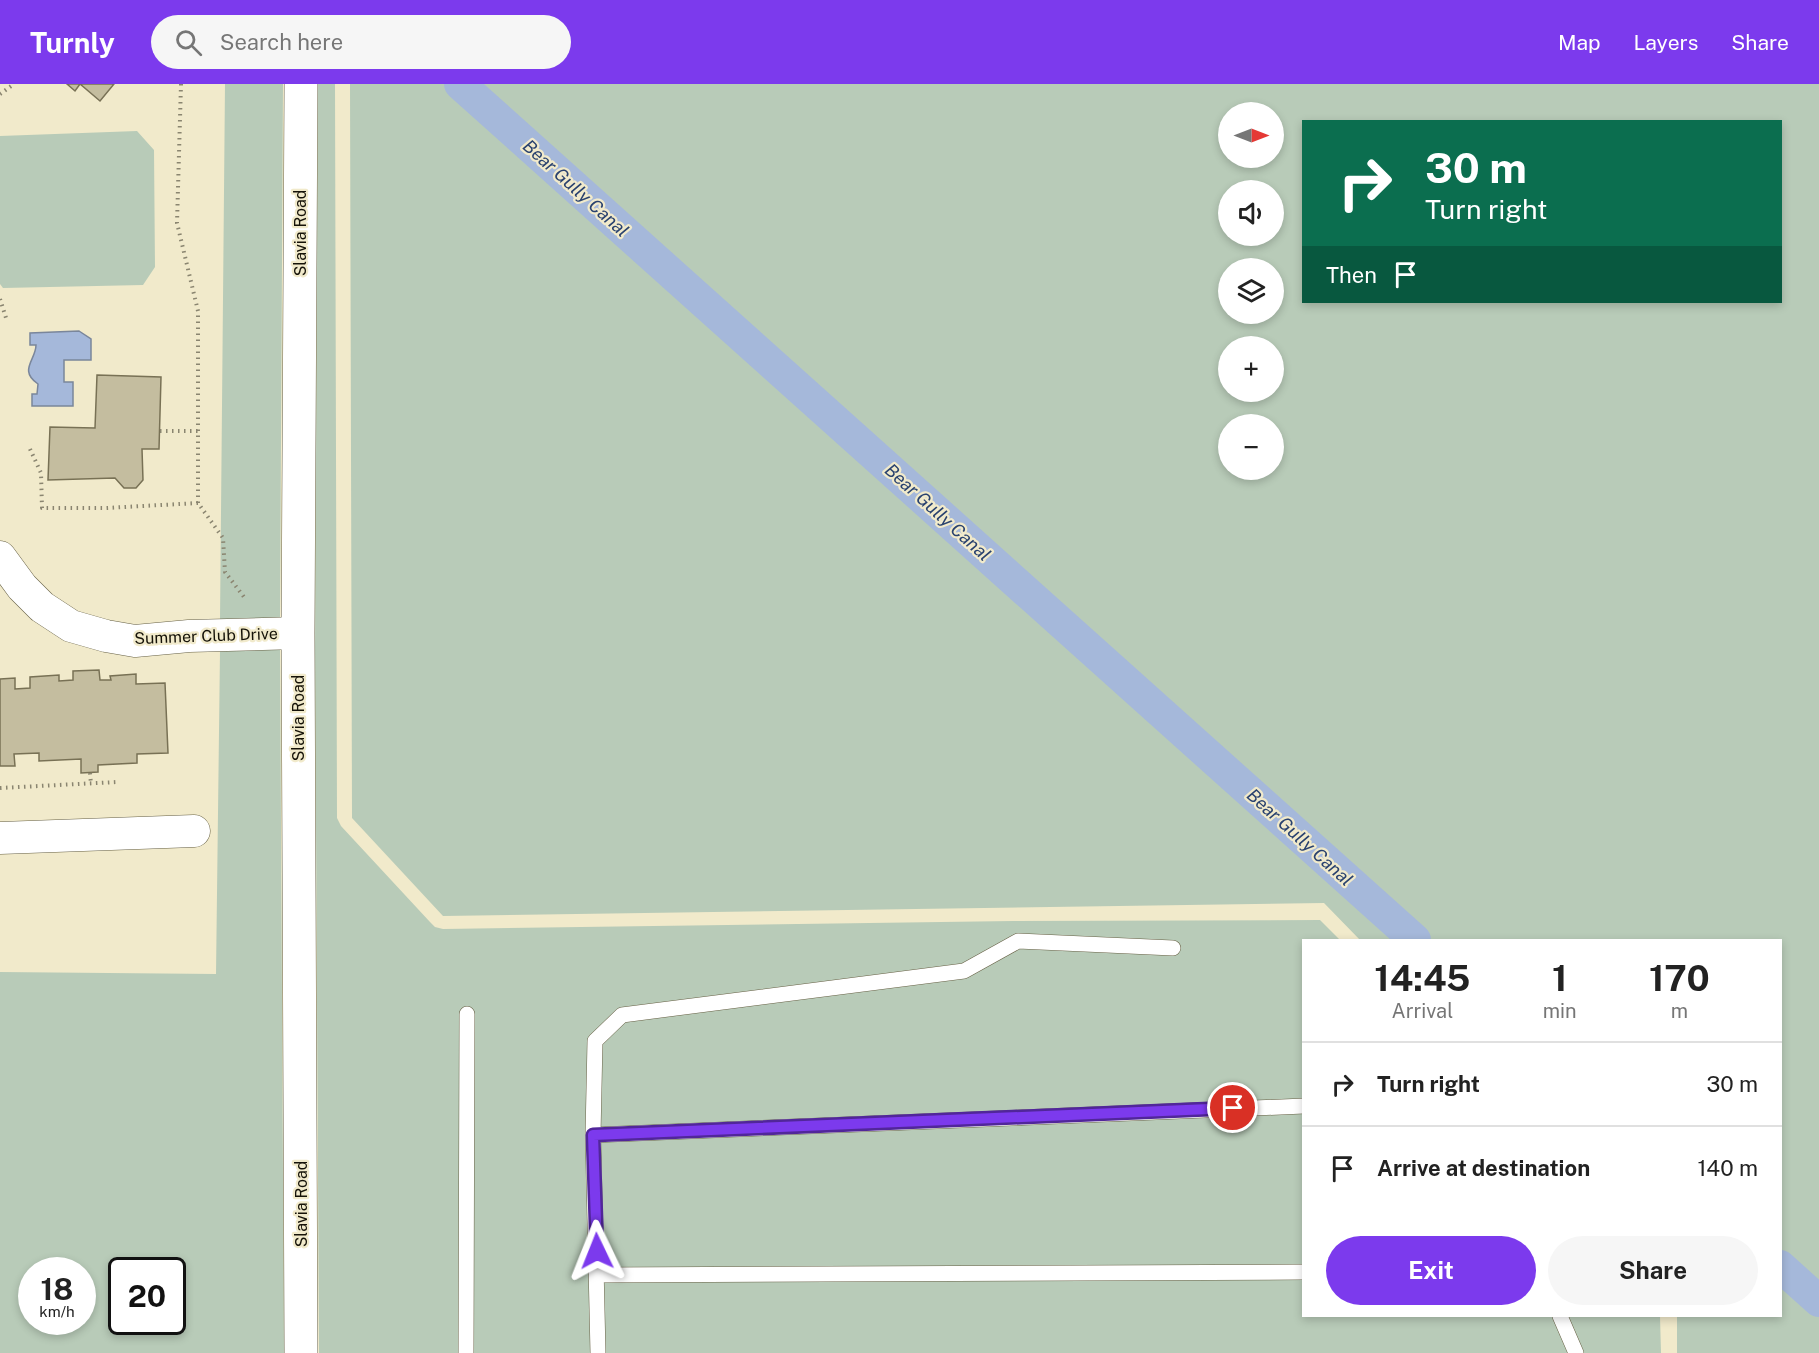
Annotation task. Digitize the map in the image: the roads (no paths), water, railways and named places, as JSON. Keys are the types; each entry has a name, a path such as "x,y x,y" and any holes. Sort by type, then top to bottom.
{"street":[{"name":"Slavia Road","path":"301,84 298,633 301,1353"},
{"name":"Summer Club Drive","path":"0,557 22,587 42,607 71,626 106,636 135,641 189,636 298,633"},
{"path":"0,838 194,831"}],"lane":[{"path":"598,1353 593,1135 595,1041 622,1015 964,971 1018,941 1173,948"},
{"path":"466,1353 467,1014"},
{"path":"593,1135 1302,1106"},
{"path":"597,1275 1302,1272"},
{"path":"1560,1317 1576,1353"}],"water":[{"path":"79,331 91,339 91,360 64,360 64,382 73,382 73,406 32,406 32,394 37,394 38,384 29,374 29,365 36,345 30,345 30,333"}],"waterway":[{"name":"Bear Gully Canal","path":"460,84 1414,939"},
{"name":"Bear Gully Canal","path":"1782,1268 1819,1301"}]}
